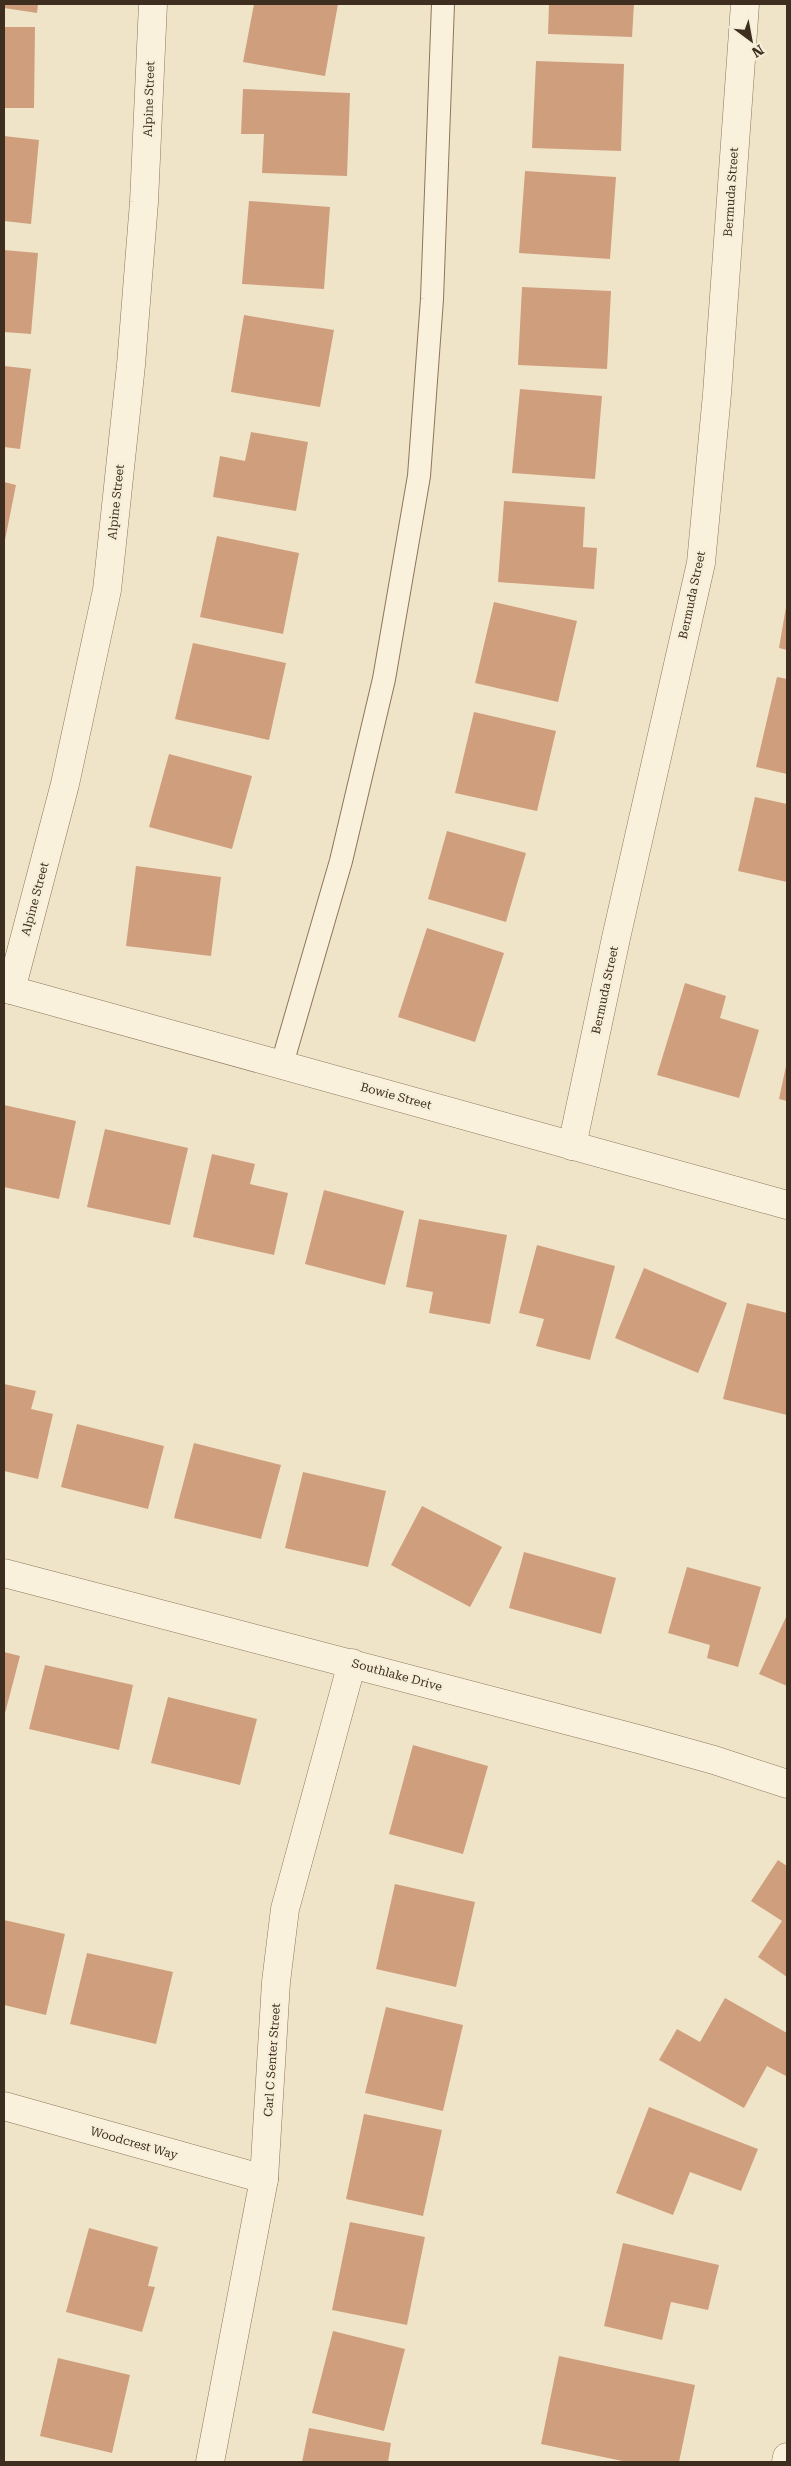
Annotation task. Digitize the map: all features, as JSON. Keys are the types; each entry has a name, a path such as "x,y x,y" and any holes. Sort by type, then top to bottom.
{"street":[{"name":"Alpine Street","path":"8,989 65,784 107,590 131,365 143,221 153,4"},
{"name":"Bermuda Street","path":"572,1146 616,938 701,563 717,394 745,4"},
{"name":"Bowie Street","path":"8,989 787,1204"},
{"name":"Southlake Drive","path":"4,1573 352,1663 714,1760 787,1784"},
{"name":"Carl C Senter Street","path":"210,2462 264,2179 276,1982 285,1908 352,1663"},
{"name":"Woodcrest Way","path":"4,2106 264,2179"},
{"path":"786,2462 787,2457"}],"lane":[{"path":"282,1064 341,861 384,679 419,476 432,299 443,4"}],"building":[{"path":"4,4 38,4 37,13 4,8"},
{"path":"254,4 338,4 325,76 243,62"},
{"path":"549,4 634,4 632,37 548,34"},
{"path":"4,27 35,27 34,108 4,108"},
{"path":"536,61 624,64 621,151 532,148"},
{"path":"243,89 350,93 347,176 262,173 264,134 241,134"},
{"path":"4,136 39,140 31,224 4,221"},
{"path":"525,171 616,177 610,259 519,253"},
{"path":"249,201 330,207 324,289 242,284"},
{"path":"4,250 38,253 31,334 4,332"},
{"path":"522,287 611,291 607,369 518,365"},
{"path":"244,315 334,330 320,407 231,392"},
{"path":"4,366 31,369 20,449 4,447"},
{"path":"520,389 602,396 595,479 512,473"},
{"path":"251,432 308,442 296,511 213,497 220,456 245,461"},
{"path":"4,482 16,485 5,540 4,540"},
{"path":"504,501 585,507 583,547 597,548 594,589 498,582"},
{"path":"217,536 299,553 283,634 200,617"},
{"path":"494,602 577,621 558,702 475,683"},
{"path":"787,607 787,650 779,648"},
{"path":"193,643 286,663 269,740 175,719"},
{"path":"777,677 787,679 787,774 756,767"},
{"path":"474,712 556,731 537,811 455,793"},
{"path":"169,754 252,776 232,849 149,827"},
{"path":"755,797 787,804 787,882 738,871"},
{"path":"447,831 526,853 506,922 428,899"},
{"path":"136,866 221,877 211,956 126,946"},
{"path":"427,928 504,953 475,1042 398,1017"},
{"path":"685,983 726,996 720,1018 759,1030 739,1098 657,1075"},
{"path":"787,1066 787,1101 779,1099"},
{"path":"4,1105 76,1121 59,1199 4,1187"},
{"path":"105,1129 188,1148 170,1225 87,1207"},
{"path":"212,1154 255,1164 250,1184 288,1193 274,1255 193,1237"},
{"path":"324,1190 404,1211 385,1285 305,1264"},
{"path":"419,1219 507,1235 490,1324 429,1313 433,1292 406,1287"},
{"path":"537,1245 615,1266 590,1360 536,1346 544,1319 519,1313"},
{"path":"644,1268 727,1303 698,1373 615,1338"},
{"path":"747,1303 787,1313 787,1415 723,1399"},
{"path":"4,1384 36,1391 31,1409 53,1414 38,1479 4,1471"},
{"path":"77,1424 164,1446 148,1509 61,1487"},
{"path":"194,1443 281,1465 261,1539 174,1518"},
{"path":"303,1472 386,1491 368,1567 285,1548"},
{"path":"422,1506 502,1547 470,1607 391,1565"},
{"path":"524,1552 616,1578 601,1634 509,1608"},
{"path":"687,1567 761,1587 738,1667 707,1658 710,1645 668,1633"},
{"path":"787,1615 787,1686 759,1674"},
{"path":"4,1652 20,1656 4,1717"},
{"path":"45,1665 133,1685 119,1750 29,1729"},
{"path":"168,1697 257,1719 240,1785 151,1763"},
{"path":"413,1745 488,1766 463,1854 389,1834"},
{"path":"778,1860 787,1866 787,1977 758,1957 782,1921 751,1901"},
{"path":"395,1884 475,1902 456,1987 376,1969"},
{"path":"4,1920 65,1934 46,2015 4,2005"},
{"path":"87,1953 173,1972 156,2044 70,2024"},
{"path":"725,1998 787,2033 786,2076 767,2066 744,2108 659,2060 677,2029 700,2042"},
{"path":"386,2007 463,2025 443,2111 365,2093"},
{"path":"649,2107 758,2149 741,2191 690,2172 673,2215 616,2193"},
{"path":"364,2114 442,2130 423,2216 346,2199"},
{"path":"350,2222 425,2237 407,2325 332,2310"},
{"path":"89,2228 158,2247 148,2286 155,2287 142,2332 66,2312"},
{"path":"623,2243 719,2265 708,2310 671,2302 662,2340 604,2326"},
{"path":"333,2331 405,2349 384,2431 312,2413"},
{"path":"559,2356 695,2385 679,2462 627,2462 541,2444"},
{"path":"58,2358 130,2375 112,2453 40,2436"},
{"path":"309,2428 391,2443 388,2462 302,2462"}]}
